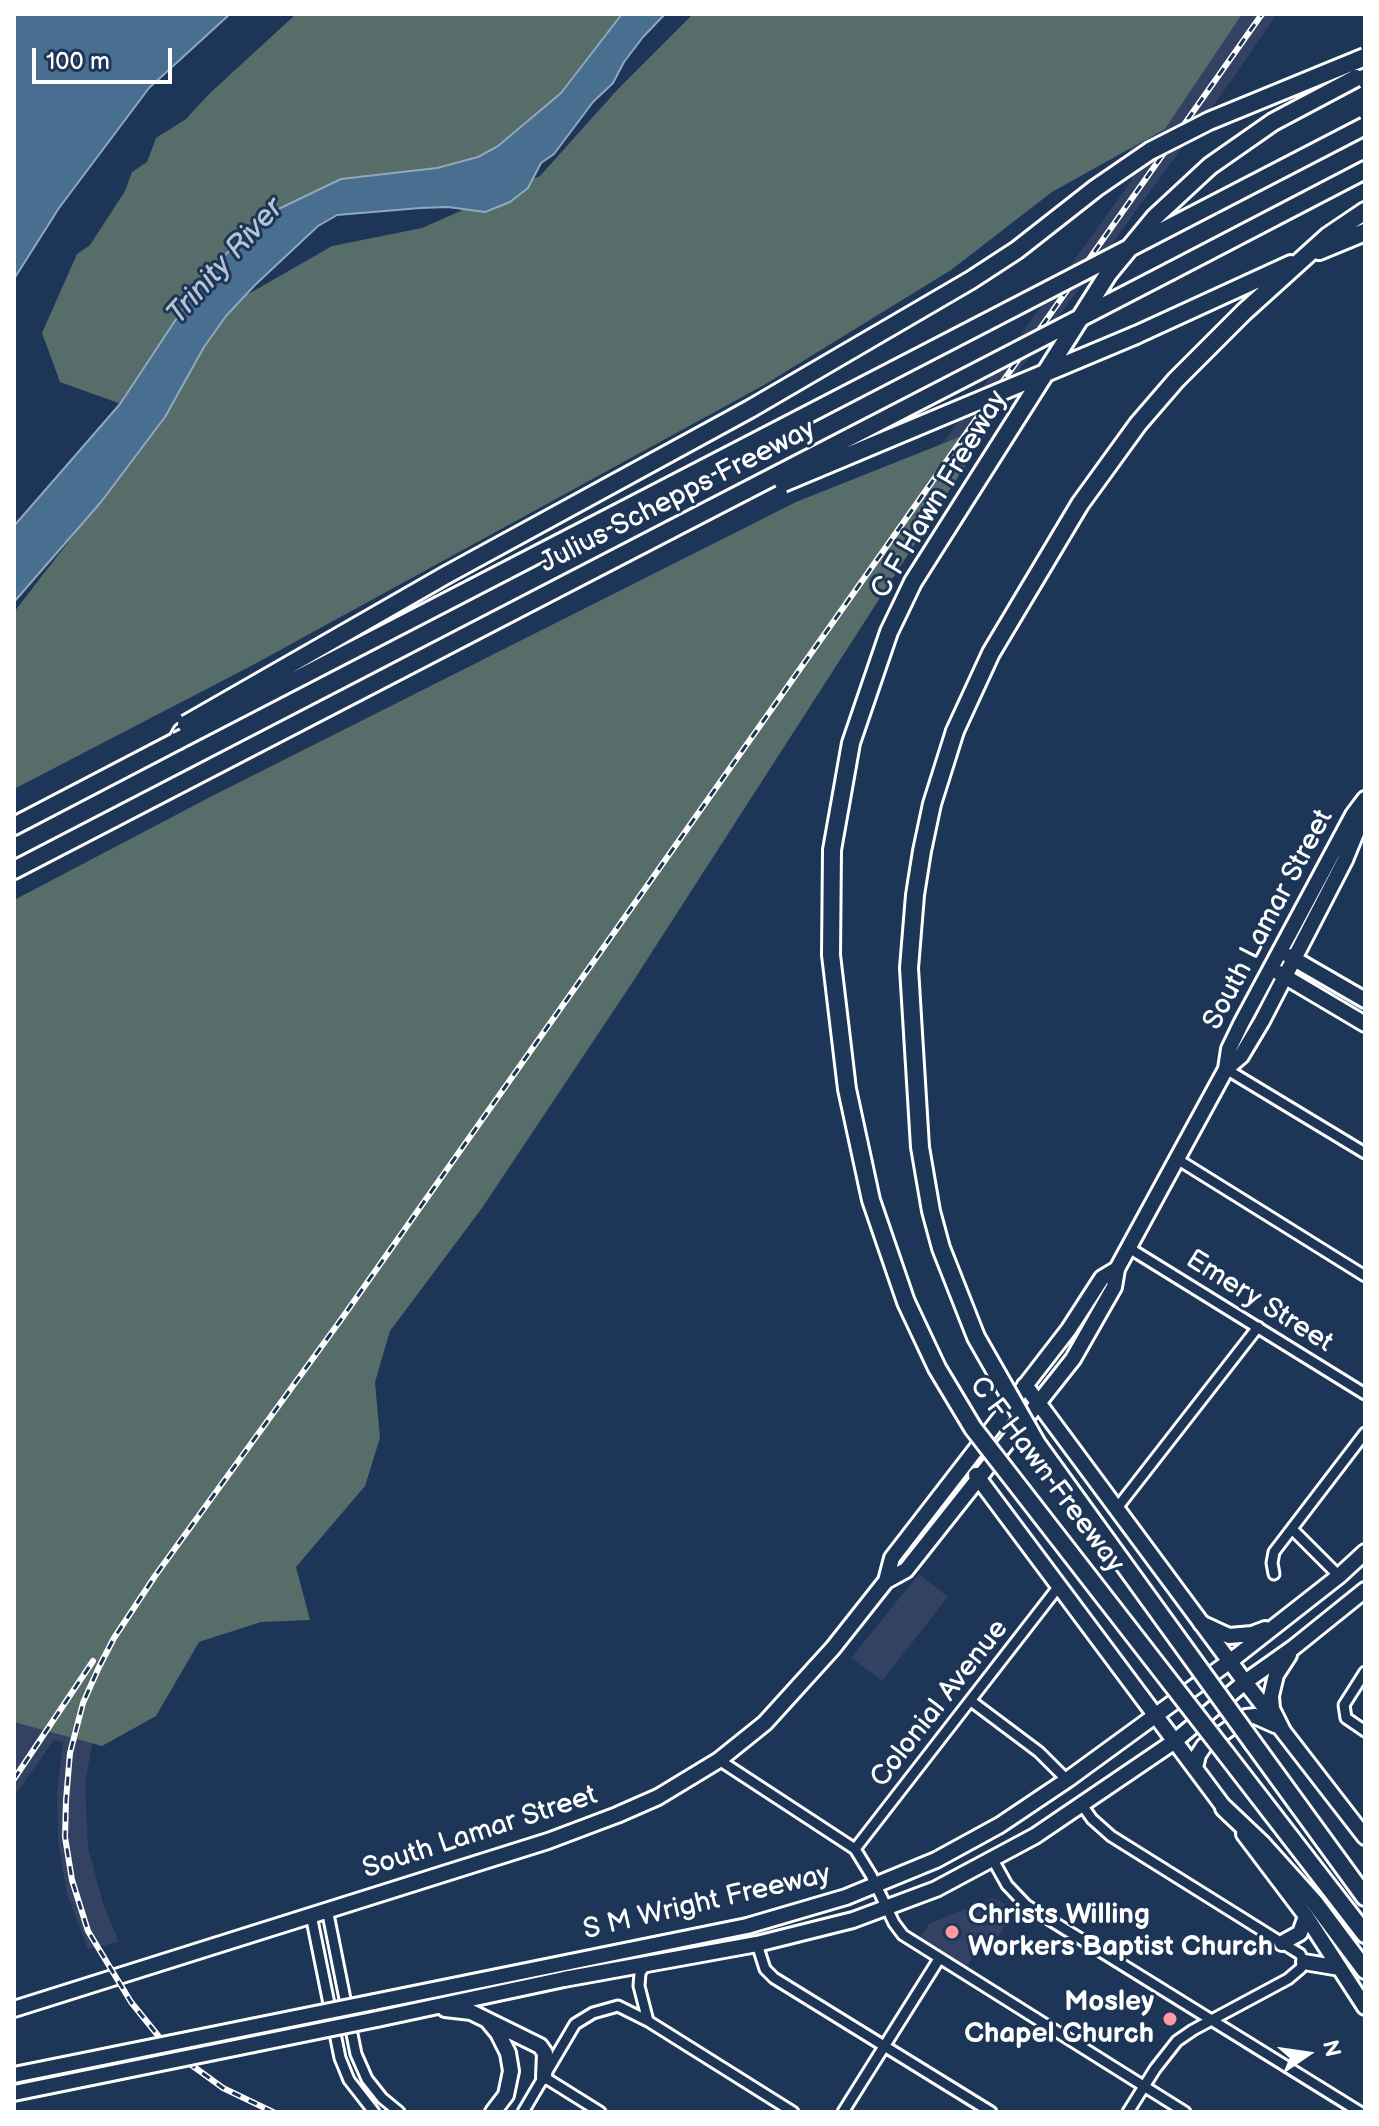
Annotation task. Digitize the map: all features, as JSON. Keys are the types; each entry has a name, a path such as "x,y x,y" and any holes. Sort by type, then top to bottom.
{"highway":[{"path":"177,741 186,724 446,575 750,409 971,280 1017,250 1096,188 1150,151 1209,121 1365,57"},
{"name":"C F Hawn Freeway","path":"1365,74 1273,122 1210,166 1155,217 1108,274 913,582 889,632 851,743 832,850 831,955 847,1089 875,1214 911,1314 937,1368 973,1428 1365,1934"},
{"name":"Julius Schepps Freeway","path":"14,826 1365,126"},
{"name":"Julius Schepps Freeway","path":"14,870 1365,170"},
{"name":"C F Hawn Freeway","path":"1365,211 1328,236 1244,312 1176,380 1138,424 1102,472 991,653 955,731 936,790 915,895 909,968 919,1135 925,1178 941,1248 976,1337 1037,1444 1365,1897"},
{"path":"670,530 1136,335 1365,229"},
{"path":"1224,1808 1304,1891 1365,1970"}],"main road":[{"name":"South Lamar Street","path":"14,2009 534,1845 617,1815 658,1797 719,1760 765,1723 803,1683 886,1581 906,1570 1073,1359 1114,1287 1117,1269 1226,1069 1229,1049 1271,969 1288,955 1341,869 1365,799"},
{"name":"South Lamar Street","path":"1226,1069 1241,1056 1285,976 1288,955"},
{"path":"1288,955 1365,1000"},
{"path":"1271,969 1365,1024"},
{"name":"South Lamar Street","path":"886,1581 892,1558 1069,1329 1102,1278 1117,1269"},
{"name":"C F Hawn Freeway","path":"1025,1385 1229,1661 1365,1837"},
{"name":"C F Hawn Freeway","path":"965,1460 1306,1916 1365,2007"},
{"name":"S M Wright Freeway","path":"14,2075 747,1926 804,1912 877,1886 978,1838 1067,1780 1277,1625 1365,1552"},
{"name":"S M Wright Freeway","path":"14,2093 564,1979 757,1944 887,1908 936,1889 993,1860 1082,1805 1175,1741 1245,1682 1365,1590"},
{"path":"1201,1623 1229,1636 1252,1634 1277,1625"},
{"path":"1282,1729 1272,1709 1272,1688 1293,1648"},
{"path":"1195,1768 1204,1746 1246,1717 1255,1716 1282,1729"},
{"path":"1282,1943 1300,1933 1306,1916"},
{"path":"1302,1966 1340,1968"},
{"path":"377,2019 457,2009 485,2018 540,2046 545,2053 544,2077"},
{"path":"485,2018 498,2033 508,2053 511,2071 506,2095 493,2112"}],"street":[{"path":"1226,1069 1365,1153"},
{"path":"1177,1159 1365,1276"},
{"name":"Emery Street","path":"1129,1248 1365,1394"},
{"path":"1117,1508 1258,1327"},
{"path":"1274,1574 1274,1552 1365,1433"},
{"path":"1292,1529 1339,1576"},
{"name":"Colonial Avenue","path":"855,1849 1059,1586"},
{"path":"1365,1672 1344,1705 1346,1718 1365,1731"},
{"path":"971,1701 1039,1752 1067,1780"},
{"path":"719,1760 855,1849 903,1935 1185,2112"},
{"path":"1082,1805 1111,1836 1300,1954 1302,1966 1288,1979 1177,2041 1128,2112"},
{"path":"993,1860 1007,1885 1026,1905 1360,2112"},
{"path":"327,1909 356,2054 367,2079 382,2098 399,2112"},
{"path":"311,1915 340,2058 349,2080 374,2112"},
{"path":"757,1944 765,1969 774,1978 991,2112"},
{"path":"843,2112 939,1959"},
{"path":"645,1965 638,1980 648,2021"},
{"path":"523,2112 568,2034 584,2016 618,2006 648,2021 793,2112"},
{"path":"544,2077 600,2112"}],"shaded area":[{"path":"1220,14 1277,14 1031,354 162,1593 101,1695 85,1784 88,1848 103,1903 119,1942 88,1949 67,1894 58,1841 57,1793 63,1742 54,1740 14,1797 14,1716 1132,180 1129,146"},
{"path":"919,1574 948,1597 882,1681 851,1658"},
{"path":"992,1898 1015,1909 998,1937 989,1932 966,1968 919,1938 929,1924"}],"green space":[{"path":"296,14 622,14 561,93 498,146 478,157 436,168 341,179 268,214 223,256 198,286 121,404 60,382 42,333 77,254 90,245 125,191 132,172 147,162 156,138 186,119"},
{"path":"693,14 1242,14 1165,129 1052,192 951,270 764,385 251,666 14,789 14,612 165,417 178,360 231,304 332,246 422,228 540,176 618,89"},
{"path":"992,424 632,983 482,1208 390,1331 375,1382 380,1438 365,1486 296,1567 310,1620 261,1622 199,1642 156,1716 102,1746 14,1722 14,900 216,794 796,502"}],"water":[{"path":"14,14 230,14 149,88 59,208 14,279"},
{"name":"Trinity River","path":"622,14 665,14 643,37 613,83 593,102 554,154 541,163 528,188 510,202 485,212 448,207 337,215 318,226 255,285 226,316 204,347 165,417 101,502 14,602 14,526 120,404 198,286 243,235 268,214 341,179 437,168 478,157 498,146 561,93"}],"railway":[{"path":"273,2112 223,2088 168,2048 131,2002 88,1931 72,1880 65,1837 66,1800 70,1753 83,1703 99,1667 114,1638 155,1576 340,1321 1262,14"},
{"path":"14,1779 93,1661"}],"place":[{"name":"Christs Willing Workers Baptist Church","path":"952,1932"},
{"name":"Mosley Chapel Church","path":"1170,2019"}]}
